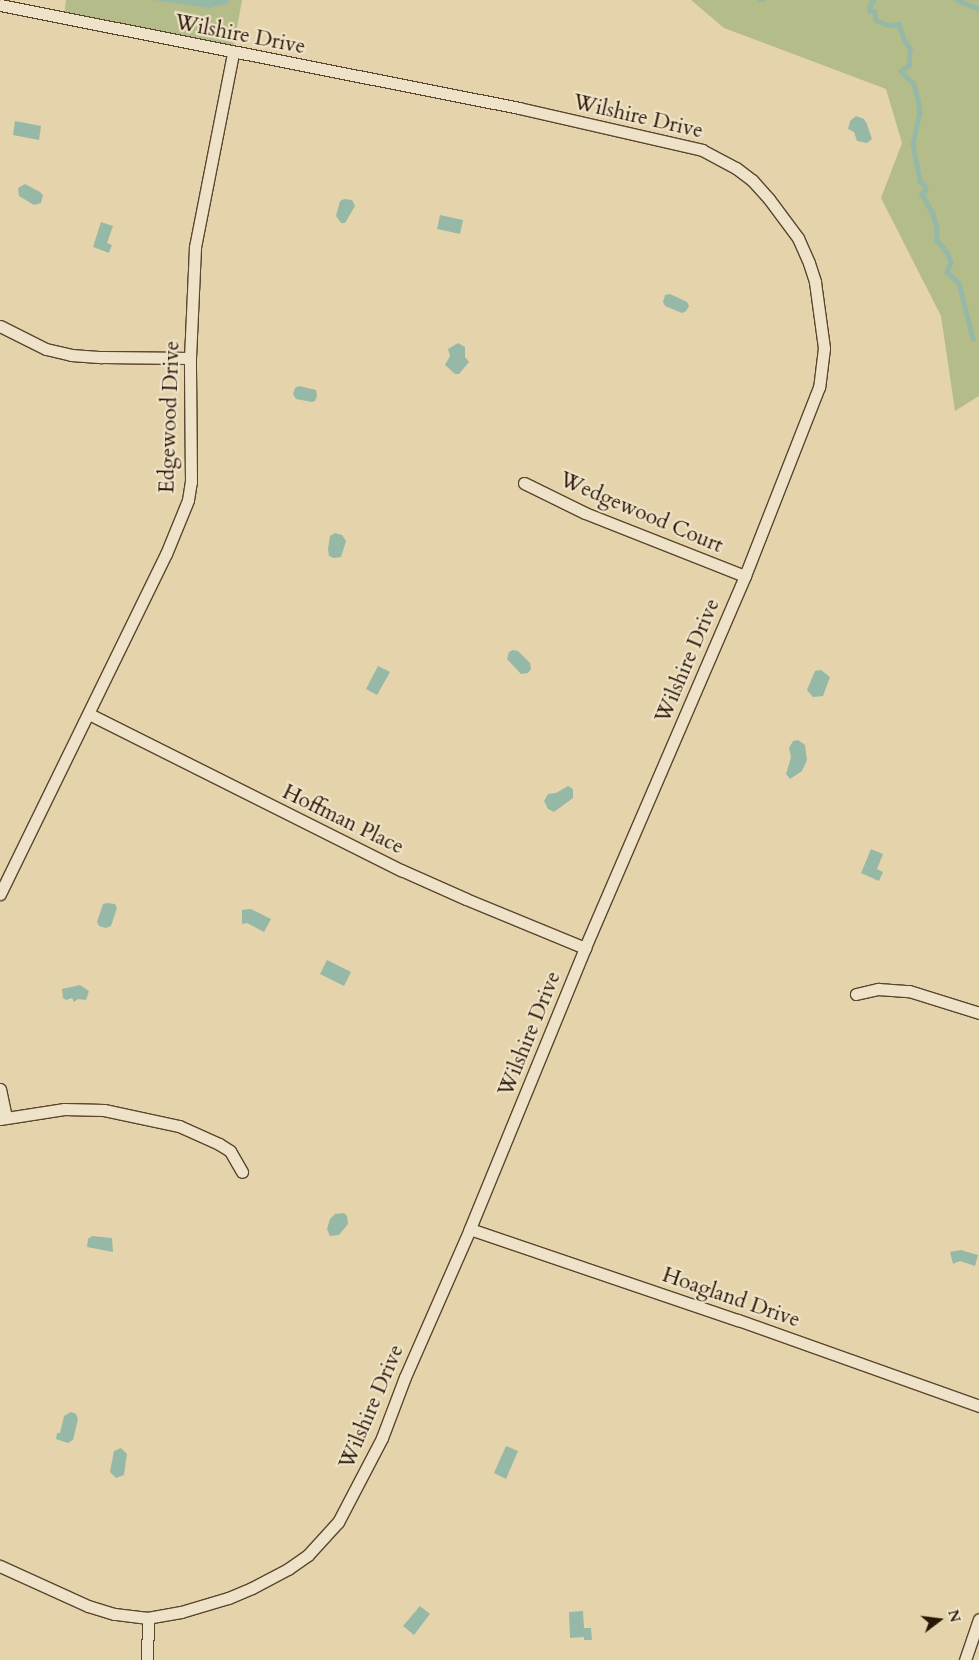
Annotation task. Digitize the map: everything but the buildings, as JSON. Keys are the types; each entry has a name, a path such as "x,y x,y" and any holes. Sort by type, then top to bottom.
{"street":[{"name":"Wilshire Drive","path":"0,5 232,53 519,108 683,144 702,150 736,168 752,180 769,199 798,238 810,263 820,308 824,348 819,387 745,576 586,948 470,1229 405,1377 382,1438 350,1504 325,1539 288,1569 228,1598 181,1612 148,1618 114,1614 88,1606 0,1566"},
{"name":"Edgewood Drive","path":"0,894 166,554 188,500 191,482 190,358 195,247 232,53"},
{"path":"0,326 46,349 71,355 190,358"},
{"name":"Wedgewood Court","path":"524,483 585,513 745,576"},
{"name":"Hoffman Place","path":"89,714 401,870 586,948"},
{"path":"856,994 878,989 909,991 979,1013"},
{"path":"0,1089 3,1118 64,1110 104,1110 179,1126 230,1151 242,1172"},
{"name":"Hoagland Drive","path":"470,1229 738,1320 979,1406"},
{"path":"147,1660 148,1618"},
{"path":"965,1660 979,1618"}],"green space":[{"path":"66,0 242,0 232,56 63,24"},
{"path":"691,0 979,0 979,396 955,411 941,316 881,198 902,143 886,89 724,28"}],"shaded area":[{"path":"153,0 229,0 228,4 210,8"},
{"path":"856,116 864,119 867,124 872,139 867,143 857,141 854,132 848,129 850,121"},
{"path":"15,121 41,126 39,140 13,135"},
{"path":"25,184 43,195 41,203 34,205 19,196 18,188"},
{"path":"344,199 352,200 355,206 345,223 341,223 336,216 340,201"},
{"path":"440,215 463,220 460,234 437,229"},
{"path":"101,222 113,226 107,243 112,245 109,253 93,247"},
{"path":"670,294 687,302 689,306 686,311 682,313 665,306 663,302 665,295"},
{"path":"458,343 465,347 465,357 469,362 459,374 455,374 445,365 450,356 448,349"},
{"path":"299,386 316,390 317,396 315,401 296,399 293,394 295,388"},
{"path":"335,533 342,535 346,541 341,557 334,558 329,556 328,549 330,536"},
{"path":"513,650 518,651 530,663 531,669 528,673 521,674 507,659 509,652"},
{"path":"378,666 390,672 377,695 366,689"},
{"path":"821,670 830,677 823,696 813,697 807,690 815,671"},
{"path":"798,740 805,745 807,760 802,771 790,779 786,774 791,757 789,748 793,741"},
{"path":"568,786 573,789 573,798 554,812 548,809 544,801 548,794 556,793"},
{"path":"871,849 883,854 877,869 883,872 879,881 861,873"},
{"path":"103,904 115,904 117,908 111,926 106,928 99,926 97,922"},
{"path":"251,909 271,919 264,932 247,923 242,924 242,910"},
{"path":"327,960 351,972 344,986 320,974"},
{"path":"80,985 89,991 86,1000 78,999 74,1002 72,998 66,1000 63,998 62,989"},
{"path":"344,1213 347,1216 348,1224 339,1235 330,1236 327,1229 330,1219 335,1214"},
{"path":"92,1236 112,1238 113,1252 87,1247 88,1239"},
{"path":"961,1250 978,1255 975,1266 960,1261 953,1264 950,1252"},
{"path":"71,1412 76,1414 78,1419 73,1440 68,1443 56,1439 57,1433 60,1433 64,1416"},
{"path":"506,1446 518,1451 506,1479 494,1473"},
{"path":"121,1448 127,1454 124,1475 116,1478 110,1472 114,1451"},
{"path":"420,1606 430,1614 414,1635 403,1626"},
{"path":"583,1611 584,1628 591,1628 592,1640 584,1640 584,1637 570,1638 569,1612"}],"waterway":[{"path":"874,0 870,6 870,11 875,11 876,20 888,25 899,24 905,41 910,48 909,66 901,71 914,84 918,100 920,112 913,144 920,181 926,190 922,194 933,214 937,228 937,240 947,252 951,262 947,272 959,283 973,338"},
{"path":"957,0 979,9"}]}
